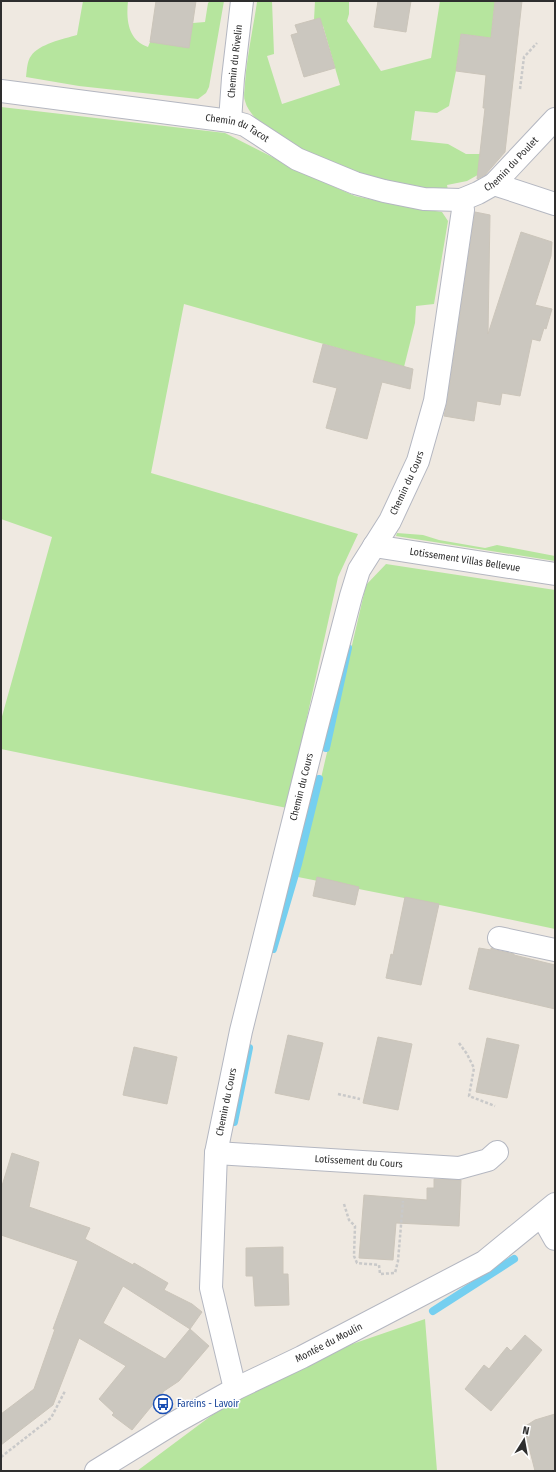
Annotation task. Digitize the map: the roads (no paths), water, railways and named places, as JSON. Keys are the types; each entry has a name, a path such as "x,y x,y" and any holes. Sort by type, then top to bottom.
{"street":[{"name":"Chemin du Rivelin","path":"230,121 233,78 242,1"},
{"name":"Chemin du Tacot","path":"1,91 230,121 245,125 297,159 355,183 384,191 424,199 461,200"},
{"name":"Chemin du Poulet","path":"461,200 494,184 555,119"},
{"path":"494,184 555,204"},
{"name":"Chemin du Cours","path":"235,1389 211,1288 216,1154 240,1031 320,715 359,570 390,521 418,460 435,401 463,210 461,200"},
{"name":"Lotissement Villas Bellevue","path":"374,546 555,574"},
{"path":"499,938 555,950"},
{"name":"Lotissement du Cours","path":"216,1154 458,1168 488,1160 497,1152"},
{"path":"548,1210 555,1239"},
{"name":"Montée du Moulin","path":"105,1469 174,1423 235,1389 302,1357 484,1262 548,1210"}],"waterway":[{"path":"326,748 348,648"},
{"path":"273,949 298,864 319,779"},
{"path":"234,1122 249,1048"},
{"path":"433,1311 514,1259"}],"place":[{"name":"Fareins - Lavoir","path":"163,1404"}]}
